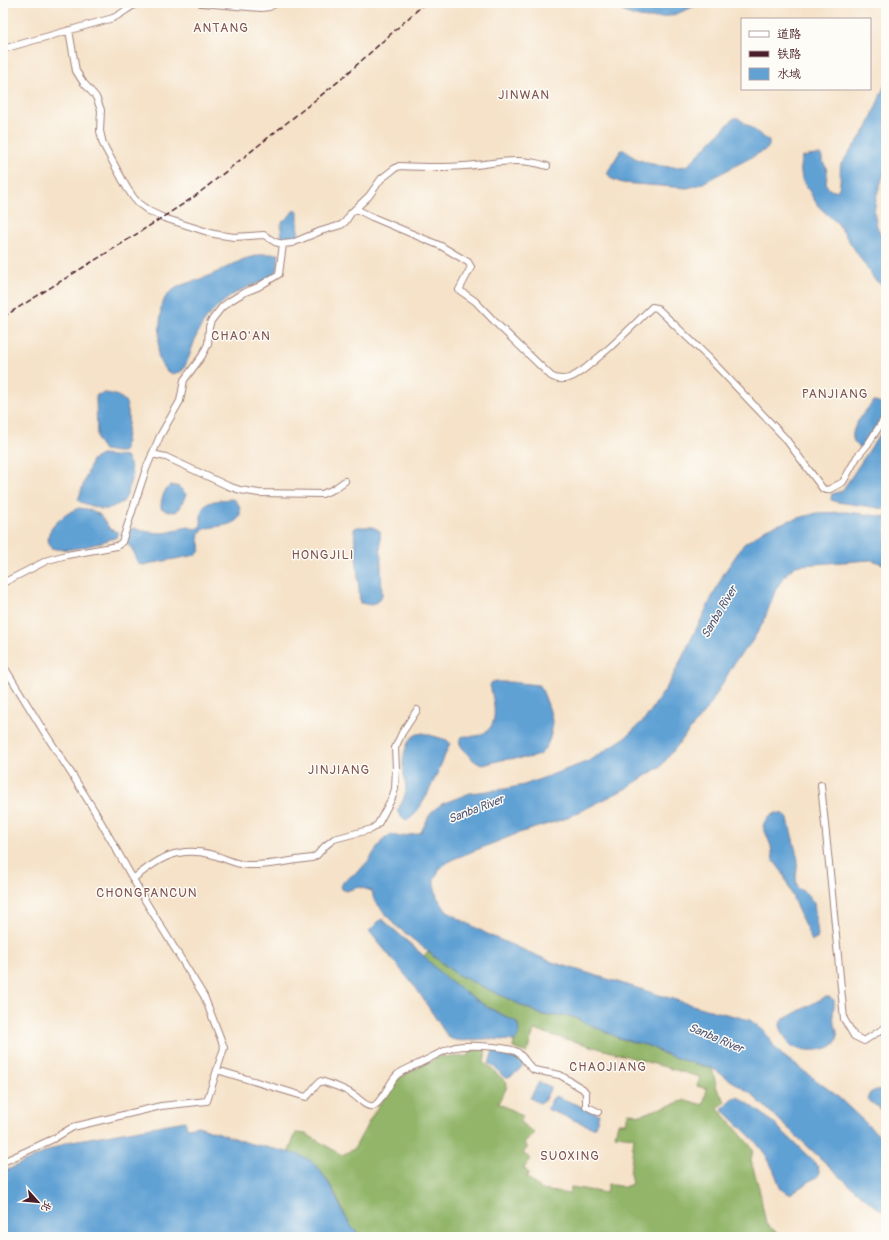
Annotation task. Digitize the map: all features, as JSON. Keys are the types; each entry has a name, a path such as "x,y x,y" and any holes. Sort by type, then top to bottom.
{"street":[{"path":"3,49 120,16 138,3"},
{"path":"201,3 260,8 269,7 277,3"},
{"path":"69,30 76,71 82,82 96,97 101,110 100,131 103,144 127,188 138,203 149,211 164,218 210,233 234,237 264,235 271,240 283,244 292,244 321,231 341,225 369,196 384,177 399,166 464,166 514,160 547,166"},
{"path":"356,209 441,246 468,262 471,266 459,290 475,301 535,361 556,379 570,377 585,369 616,342 652,307 657,308 708,357 785,438 825,490 843,482 886,416"},
{"path":"3,583 48,560 117,546 120,544 124,538 134,503 152,454 163,429 180,400 184,380 202,356 208,344 209,327 211,321 222,307 230,300 258,287 279,274 283,244"},
{"path":"152,454 166,457 228,486 240,490 259,493 322,494 334,489 345,481"},
{"path":"3,665 71,773 146,902 204,996 223,1045 224,1052 207,1101 161,1106 73,1127 53,1139 3,1162"},
{"path":"133,879 158,860 178,852 210,854 247,865 263,864 314,857 334,839 372,829 378,824 392,798 395,789 396,775 395,750 402,732 417,710"},
{"path":"821,785 844,1019 854,1036 864,1041 886,1027"},
{"path":"217,1070 306,1097 321,1081 341,1088 371,1106 375,1105 379,1101 398,1074 443,1051 455,1047 499,1048 514,1051 520,1054 534,1070 560,1075 583,1089 586,1093 586,1106 598,1112"}],"green space":[{"path":"428,952 456,974 542,1015 564,1015 573,1017 619,1038 649,1046 682,1060 712,1068 717,1089 725,1101 718,1108 753,1149 751,1161 759,1188 766,1224 776,1232 778,1237 362,1237 357,1233 349,1224 336,1195 323,1175 305,1159 290,1153 289,1151 296,1133 306,1134 342,1155 354,1149 372,1116 396,1080 443,1055 445,1057 469,1056 470,1050 486,1050 484,1062 507,1083 506,1089 498,1103 523,1116 520,1122 534,1133 524,1144 528,1147 523,1153 531,1159 524,1168 529,1173 526,1177 542,1190 570,1194 571,1187 606,1193 608,1184 624,1187 632,1184 630,1174 634,1137 615,1135 618,1123 626,1123 628,1112 640,1115 686,1100 703,1105 707,1089 697,1086 700,1077 534,1030 527,1053 513,1048 514,1041 517,1039 518,1023 487,1007 445,978 424,956"}],"water":[{"path":"610,3 700,3 689,9 666,17 643,18 621,10"},
{"path":"886,82 886,168 877,194 874,212 880,234 886,243 886,289 874,279 838,224 818,206 802,179 800,166 802,157 821,155 827,171 827,185 833,191 838,190 840,184 841,164 867,128"},
{"path":"734,118 738,118 769,141 769,146 767,149 699,185 687,188 622,183 612,179 607,173 621,150 637,159 655,165 668,167 687,166"},
{"path":"296,210 298,212 298,237 296,240 285,240 282,237 282,223 293,211"},
{"path":"263,254 279,254 276,273 263,281 241,290 218,307 202,325 183,370 174,374 166,371 159,359 158,354 161,308 169,293 179,286 209,276 244,259"},
{"path":"104,393 112,394 121,398 125,401 127,406 128,425 125,449 123,452 104,450 98,441 96,397 97,395"},
{"path":"874,401 879,402 886,408 886,412 861,448 853,440 854,429 860,418"},
{"path":"880,434 886,437 886,509 831,500 832,494 842,491"},
{"path":"101,455 126,457 130,464 132,475 127,495 123,502 108,509 101,509 78,500 92,460"},
{"path":"171,485 179,487 186,494 180,508 176,512 167,511 161,508 163,495"},
{"path":"232,499 240,507 240,515 237,520 227,525 205,529 199,533 199,553 196,555 143,565 138,564 133,551 127,543 129,531 134,528 147,532 161,533 186,527 196,529 201,525 201,512 207,504"},
{"path":"79,508 87,509 99,514 110,529 118,532 117,537 76,549 51,548 48,538 51,529 70,512"},
{"name":"Sanba River","path":"847,512 886,517 886,565 871,560 796,566 789,571 776,589 763,623 751,643 736,660 710,705 661,766 625,789 567,818 519,833 451,860 440,868 434,880 434,884 437,897 445,909 456,917 491,936 552,962 702,1008 750,1020 764,1031 781,1054 836,1095 886,1142 886,1213 873,1205 844,1180 750,1093 712,1068 682,1060 649,1046 619,1038 573,1017 564,1015 542,1015 456,974 395,925 374,900 372,891 359,887 346,891 342,889 341,885 344,881 360,870 384,838 392,834 400,837 421,832 429,816 442,804 470,793 524,785 589,761 626,737 646,718 670,682 724,573 744,544 766,529 791,520 817,513"},
{"path":"357,527 373,527 380,531 382,595 379,601 371,605 360,603 354,529"},
{"path":"492,682 510,682 538,685 541,687 552,722 550,737 543,752 530,758 509,759 480,764 470,757 461,747 461,737 476,736 484,733 490,728 493,722 494,708 490,685"},
{"path":"423,733 447,740 450,743 419,809 407,820 401,817 397,811 403,801 406,790 403,768 404,757 407,745 411,738"},
{"path":"776,813 784,814 788,819 798,860 796,876 797,887 806,893 814,903 818,935 817,939 812,941 783,873 773,860 771,846 763,826 769,817"},
{"path":"382,919 424,956 445,978 487,1007 515,1021 519,1031 518,1037 514,1041 485,1039 461,1041 448,1037 416,988 369,931"},
{"path":"825,997 829,997 834,1000 833,1018 837,1030 837,1039 835,1044 824,1049 817,1050 796,1048 790,1045 780,1026 782,1020"},
{"path":"493,1050 518,1055 524,1063 521,1068 511,1076 505,1078 489,1064"},
{"path":"539,1082 551,1087 544,1101 539,1103 530,1098"},
{"path":"876,1090 886,1091 886,1113 867,1099 870,1093"},
{"path":"556,1096 599,1114 595,1127 591,1127 547,1109 553,1098"},
{"path":"738,1097 760,1112 790,1138 818,1166 818,1176 790,1194 781,1189 776,1176 761,1148 722,1109 731,1099"},
{"path":"185,1121 187,1128 198,1126 248,1143 300,1155 311,1161 320,1170 331,1187 351,1226 362,1237 3,1237 3,1172 67,1142"}],"railway":[{"path":"3,317 194,197 339,81 425,3"}],"district":[{"name":"ANTANG","path":"221,27"},
{"name":"JINWAN","path":"524,94"},
{"name":"CHAO'AN","path":"241,335"},
{"name":"PANJIANG","path":"835,393"},
{"name":"HONGJILI","path":"323,554"},
{"name":"JINJIANG","path":"339,769"},
{"name":"CHONGPANCUN","path":"147,892"},
{"name":"CHAOJIANG","path":"608,1066"},
{"name":"SUOXING","path":"570,1155"}]}
